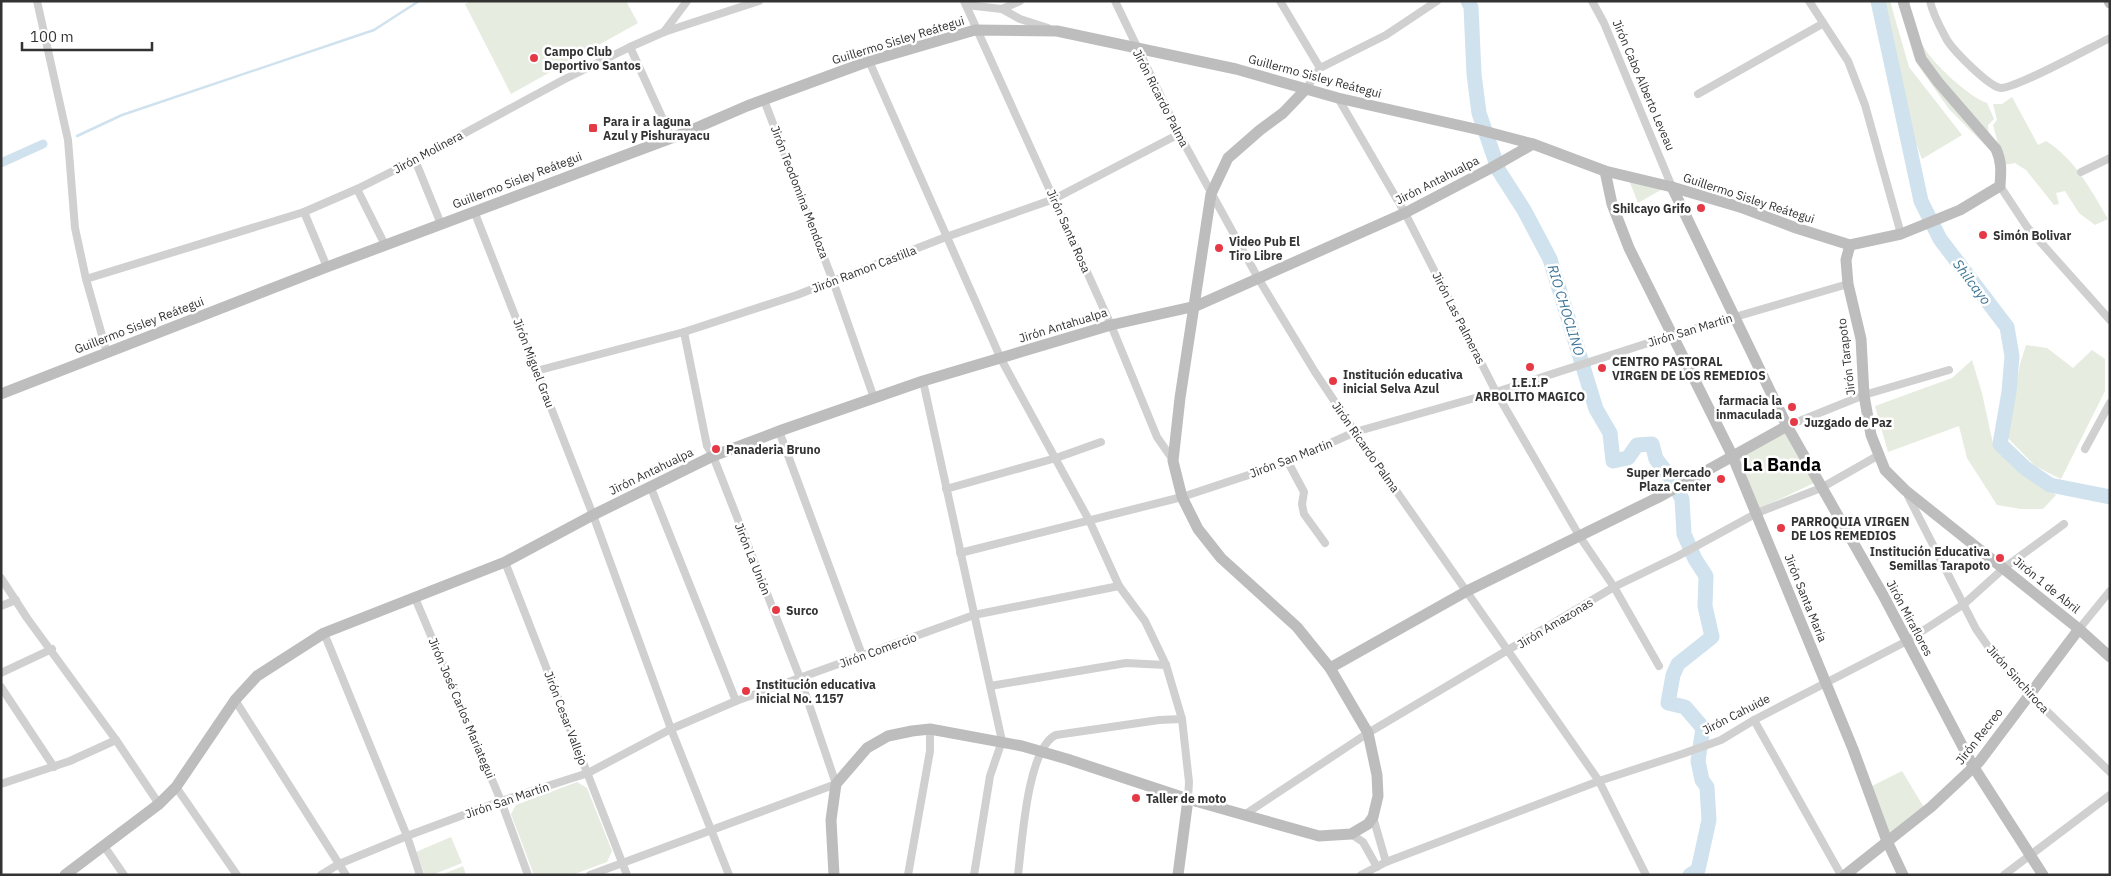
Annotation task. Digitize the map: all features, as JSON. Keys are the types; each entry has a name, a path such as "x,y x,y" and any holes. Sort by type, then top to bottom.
{"street":[{"path":"37,1 68,140 75,228 86,279 106,353"},
{"path":"664,32 686,1"},
{"name":"Jirón Molinera","path":"86,279 304,212 357,189 415,160 563,80 630,47 664,32 759,1"},
{"path":"1002,9 1020,1"},
{"name":"Jirón Ricardo Palma","path":"1115,1 1136,48 1211,194 1258,278 1315,372 1354,432 1509,650 1599,781 1646,875"},
{"path":"1280,1 1320,68"},
{"path":"590,875 622,861 836,784 868,748 888,736 930,729 1002,741 1040,751 1188,799 1320,836 1351,834 1368,824 1373,817 1378,796 1377,775 1368,733 1330,668 1297,626 1221,558 1198,529 1182,497 1174,460 1180,398 1196,306 1211,194 1228,158 1283,113 1306,89 1320,68 1386,35 1437,1"},
{"name":"Jirón Cabo Alberto Leveau","path":"1592,1 1604,23 1672,186 1735,316"},
{"path":"1809,1 1822,24 1848,61 1865,105 1901,234"},
{"path":"1903,1 1922,59 1938,82 1996,149 2001,161 2000,186 2027,227 2110,320"},
{"path":"1930,1 1932,12 1948,42 1979,74 1996,87 2002,88 2027,79 2110,38"},
{"path":"965,3 1002,9 1020,19 1057,31"},
{"name":"Jirón Santa Rosa","path":"965,3 975,30 1111,325 1157,437 1174,460"},
{"path":"1698,94 1822,24"},
{"name":"Guillermo Sisley Reátegui","path":"1,394 764,100 869,61 975,30 1057,31 1236,69 1338,98 1480,130 1532,144 1606,171 1672,186 1850,245 1901,234 1960,210 2000,186"},
{"path":"630,47 671,137"},
{"path":"869,61 1001,359 1090,522 1119,586 1145,621 1166,665 1182,719 1189,782 1178,875"},
{"name":"Jirón Las Palmeras","path":"1338,98 1405,213 1496,392 1580,537 1614,587 1659,666"},
{"name":"Jirón Teodomina Mendoza","path":"764,100 833,281 874,398"},
{"name":"Jirón Ramon Castilla","path":"536,370 684,332 797,296 946,237 1054,199 1179,134"},
{"name":"Jirón Antahualpa","path":"65,875 159,804 176,787 235,700 257,676 324,632 506,562 593,515 713,456 779,431 923,382 1111,325 1196,306 1405,213 1515,155 1532,144"},
{"path":"2081,172 2110,158"},
{"path":"415,160 441,224"},
{"name":"Jirón Santa Maria","path":"1606,171 1612,204 1629,248 1732,456 1853,748 1887,840 1903,875"},
{"path":"357,189 385,245"},
{"name":"Jirón Miguel Grau","path":"474,211 593,515 671,729 729,875"},
{"path":"304,212 327,267"},
{"name":"Jirón Tarapoto","path":"1850,245 1846,260 1848,284 1860,339 1864,395 1872,435 1879,455"},
{"name":"Jirón San Martin","path":"960,553 1090,522 1182,497 1288,462 1354,432 1496,392 1673,335 1848,284"},
{"name":"Jirón Miraflores","path":"1735,316 1786,426 1883,595 1974,766 2044,875"},
{"name":"Jirón La Unión","path":"684,332 704,435 800,678 836,784"},
{"path":"1330,668 1466,591 1661,496 1786,426 1864,395 1949,370"},
{"path":"923,382 1002,741 990,776 974,875"},
{"path":"2085,449 2110,403"},
{"path":"779,431 862,656"},
{"path":"946,489 1056,458 1101,442"},
{"name":"Jirón Amazonas","path":"1244,815 1368,733 1614,587 1678,556 1756,513 1821,488 1879,455"},
{"name":"Jirón 1 de Abril","path":"1879,455 1885,470 1905,490 2079,629 2110,657"},
{"path":"1288,462 1304,492 1302,504 1304,514 1325,543"},
{"path":"651,488 736,701"},
{"name":"Jirón Sinchiroca","path":"1905,490 1976,629 1988,646 2029,694 2110,772"},
{"name":"Jirón Cahuide","path":"1361,875 1386,862 1599,781 1721,740 1754,720 1907,641 1964,604 2004,568 2064,524"},
{"name":"Jirón Cesar Vallejo","path":"506,562 627,875"},
{"path":"1,578 159,804"},
{"name":"Jirón Comercio","path":"671,729 736,701 974,615 1119,586"},
{"name":"Jirón Recreo","path":"1846,875 1887,840 1931,807 1979,762 2029,694 2110,591"},
{"name":"Jirón José Carlos Mariategui","path":"415,598 501,801 528,875"},
{"path":"1,606 16,600"},
{"path":"324,632 407,836 420,875"},
{"path":"1,673 52,650"},
{"path":"990,686 1126,664 1166,665"},
{"path":"1,687 54,766"},
{"path":"235,700 346,875"},
{"path":"1018,875 1031,781 1040,751 1048,741 1056,735 1159,720 1182,719"},
{"path":"1754,720 1841,875"},
{"name":"Jirón San Martín","path":"321,875 339,864 407,836 501,801 588,773 671,729"},
{"path":"908,875 930,751 930,729"},
{"path":"1,784 54,766 116,740"},
{"path":"834,875 831,820 836,784"},
{"path":"176,787 237,875"},
{"path":"2004,875 2110,795"},
{"path":"1373,817 1386,862"},
{"path":"1351,834 1363,842 1377,867"},
{"path":"104,846 124,875"}],"shaded area":[{"name":"Campo Club Deportivo Santos","path":"471,1 626,1 638,23 511,94 465,4"},
{"path":"1882,1 1890,1 1909,67 1962,135 1922,159 1911,131"},
{"path":"1898,1 1910,1 1912,18 1919,37 1934,61 1961,87 1979,100 1987,103 1994,119 1988,125 1990,150 1949,109 1915,61"},
{"path":"2012,97 2038,145 2046,141 2066,157 2082,176 2108,219 2095,225 2079,213 2065,191 2056,193 2059,204 2054,205 2026,170 2015,163 2004,165 1993,125 1997,120 1993,104 2002,104"},
{"path":"1627,175 1666,187 1638,203"},
{"path":"2026,345 2047,348 2073,368 2092,350 2105,359 2105,391 2061,479 2035,466 2007,437 2020,364"},
{"path":"1972,360 1982,393 1993,444 2056,495 2043,509 2021,509 1997,505 1967,458 1959,426 1888,452 1875,406 1952,378"},
{"path":"1785,431 1814,483 1759,509 1737,454"},
{"path":"1902,771 1925,809 1891,838 1870,787"},
{"path":"577,782 587,788 612,851 607,862 572,875 534,875 511,814 516,805"},
{"path":"451,837 462,863 432,875 425,875 416,852"},
{"path":"463,866 466,875 441,875"}],"waterway":[{"path":"77,136 122,115 374,30 419,1"},
{"name":"RIO CHOCLINO","path":"1468,1 1471,7 1474,74 1479,113 1499,171 1524,210 1550,259 1596,409 1610,433 1613,461 1628,458 1637,445 1652,444 1656,459 1671,478 1682,499 1684,534 1695,559 1706,576 1705,606 1712,637 1678,664 1673,675 1668,703 1685,707 1703,728 1698,761 1702,780 1707,787 1709,820 1698,870 1690,875"},
{"name":"Shilcayo","path":"1878,1 1921,201 1940,239 2007,327 2012,356 2009,392 2000,444 2025,468 2050,485 2110,497"},
{"path":"1,163 43,144"}],"place":[{"name":"Campo Club Deportivo Santos","path":"534,58"},
{"name":"Para ir a laguna Azul y Pishurayacu","path":"593,128"},
{"name":"Shilcayo Grifo","path":"1701,208"},
{"name":"Simón Bolivar","path":"1983,235"},
{"name":"Video Pub El Tiro Libre","path":"1219,248"},
{"name":"I.E.I.P ARBOLITO MAGICO","path":"1530,367"},
{"name":"CENTRO PASTORAL VIRGEN DE LOS REMEDIOS","path":"1602,368"},
{"name":"Institución educativa inicial Selva Azul","path":"1333,381"},
{"name":"farmacia la inmaculada","path":"1792,407"},
{"name":"Juzgado de Paz","path":"1794,422"},
{"name":"Panaderia Bruno","path":"716,449"},
{"name":"Super Mercado Plaza Center","path":"1721,479"},
{"name":"PARROQUIA VIRGEN DE LOS REMEDIOS","path":"1781,528"},
{"name":"Institución Educativa Semillas Tarapoto","path":"2000,558"},
{"name":"Surco","path":"776,610"},
{"name":"Institución educativa inicial No. 1157","path":"746,691"},
{"name":"Taller de moto","path":"1136,798"}],"district":[{"name":"La Banda","path":"1782,464"}]}
